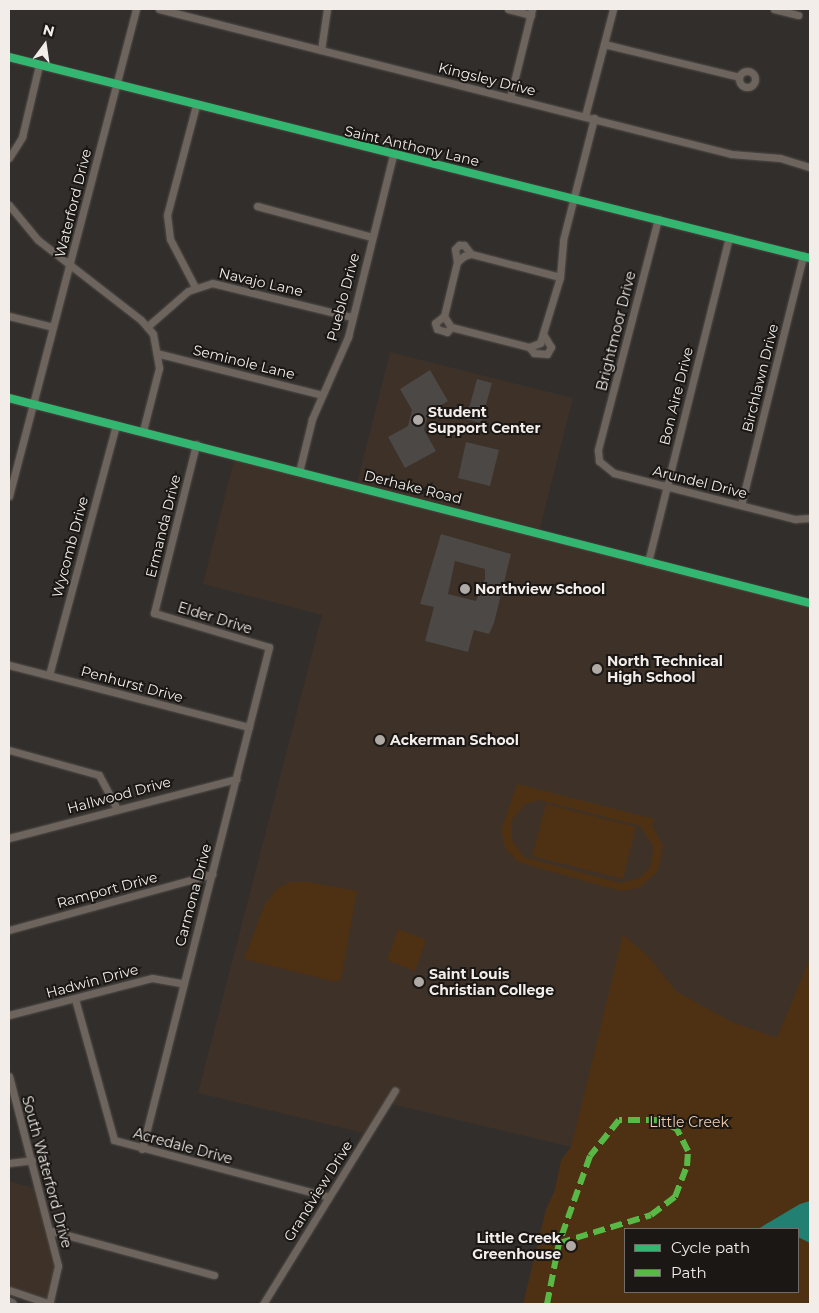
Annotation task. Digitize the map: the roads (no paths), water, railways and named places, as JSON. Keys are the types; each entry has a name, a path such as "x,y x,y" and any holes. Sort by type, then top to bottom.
{"street":[{"name":"Waterford Drive","path":"32,404 136,9"},
{"name":"Kingsley Drive","path":"159,9 731,154 780,158 810,166"},
{"path":"321,50 327,9"},
{"path":"508,9 531,12 510,98"},
{"path":"585,116 613,9"},
{"path":"774,9 798,15"},
{"path":"604,44 739,78"},
{"name":"Saint Anthony Lane","path":"9,57 393,155 658,218 807,257"},
{"path":"9,158 22,137 39,65"},
{"path":"148,326 195,287 170,239 167,214 196,105"},
{"path":"444,316 451,327 530,346 542,340 560,277 573,198 594,118"},
{"name":"Pueblo Drive","path":"299,472 322,395 348,337 393,155"},
{"path":"9,205 38,240 148,326 160,354 143,431"},
{"path":"257,206 372,237"},
{"name":"Brightmoor Drive","path":"598,450 658,218"},
{"name":"Bon Aire Drive","path":"648,562 729,237"},
{"path":"451,327 447,332 437,330 435,323 444,316 457,262 455,249 458,245 464,245 471,254 560,277"},
{"path":"457,262 471,254"},
{"name":"Birchlawn Drive","path":"740,506 807,257"},
{"name":"Navajo Lane","path":"195,287 222,284 352,317"},
{"path":"9,316 53,327"},
{"path":"530,346 534,353 547,354 551,347 542,340"},
{"name":"Seminole Lane","path":"160,354 322,395"},
{"name":"Derhake Road","path":"9,398 196,444 648,562 810,602"},
{"path":"9,496 32,404"},
{"name":"Wycomb Drive","path":"49,675 116,424"},
{"name":"Ermanda Drive","path":"154,613 196,444"},
{"name":"Arundel Drive","path":"598,450 604,469 740,506 795,519 810,518"},
{"name":"Elder Drive","path":"154,613 269,647"},
{"name":"Carmona Drive","path":"142,1149 182,983 212,874 269,647"},
{"name":"Penhurst Drive","path":"9,665 249,727"},
{"path":"9,750 99,775 116,807"},
{"name":"Hallwood Drive","path":"9,838 116,807 236,779"},
{"name":"Ramport Drive","path":"9,930 212,874"},
{"name":"Hadwin Drive","path":"9,1015 152,978 182,983"},
{"name":"Acredale Drive","path":"75,999 114,1140 142,1149 330,1197"},
{"name":"South Waterford Drive","path":"9,1076 52,1231 58,1266 50,1304"},
{"name":"Grandview Drive","path":"263,1304 395,1090"},
{"path":"9,1163 32,1160"},
{"path":"52,1231 214,1275"},
{"path":"9,1290 50,1304"}],"water":[{"path":"810,1201 810,1243 799,1238 799,1228 760,1228 800,1204"}],"place":[{"name":"Student Support Center","path":"418,420"},
{"name":"Northview School","path":"465,589"},
{"name":"North Technical High School","path":"597,669"},
{"name":"Ackerman School","path":"380,740"},
{"name":"Saint Louis Christian College","path":"419,982"},
{"name":"Little Creek Greenhouse","path":"571,1246"}],"park label":[{"name":"Little Creek","path":"689,1122"}]}
